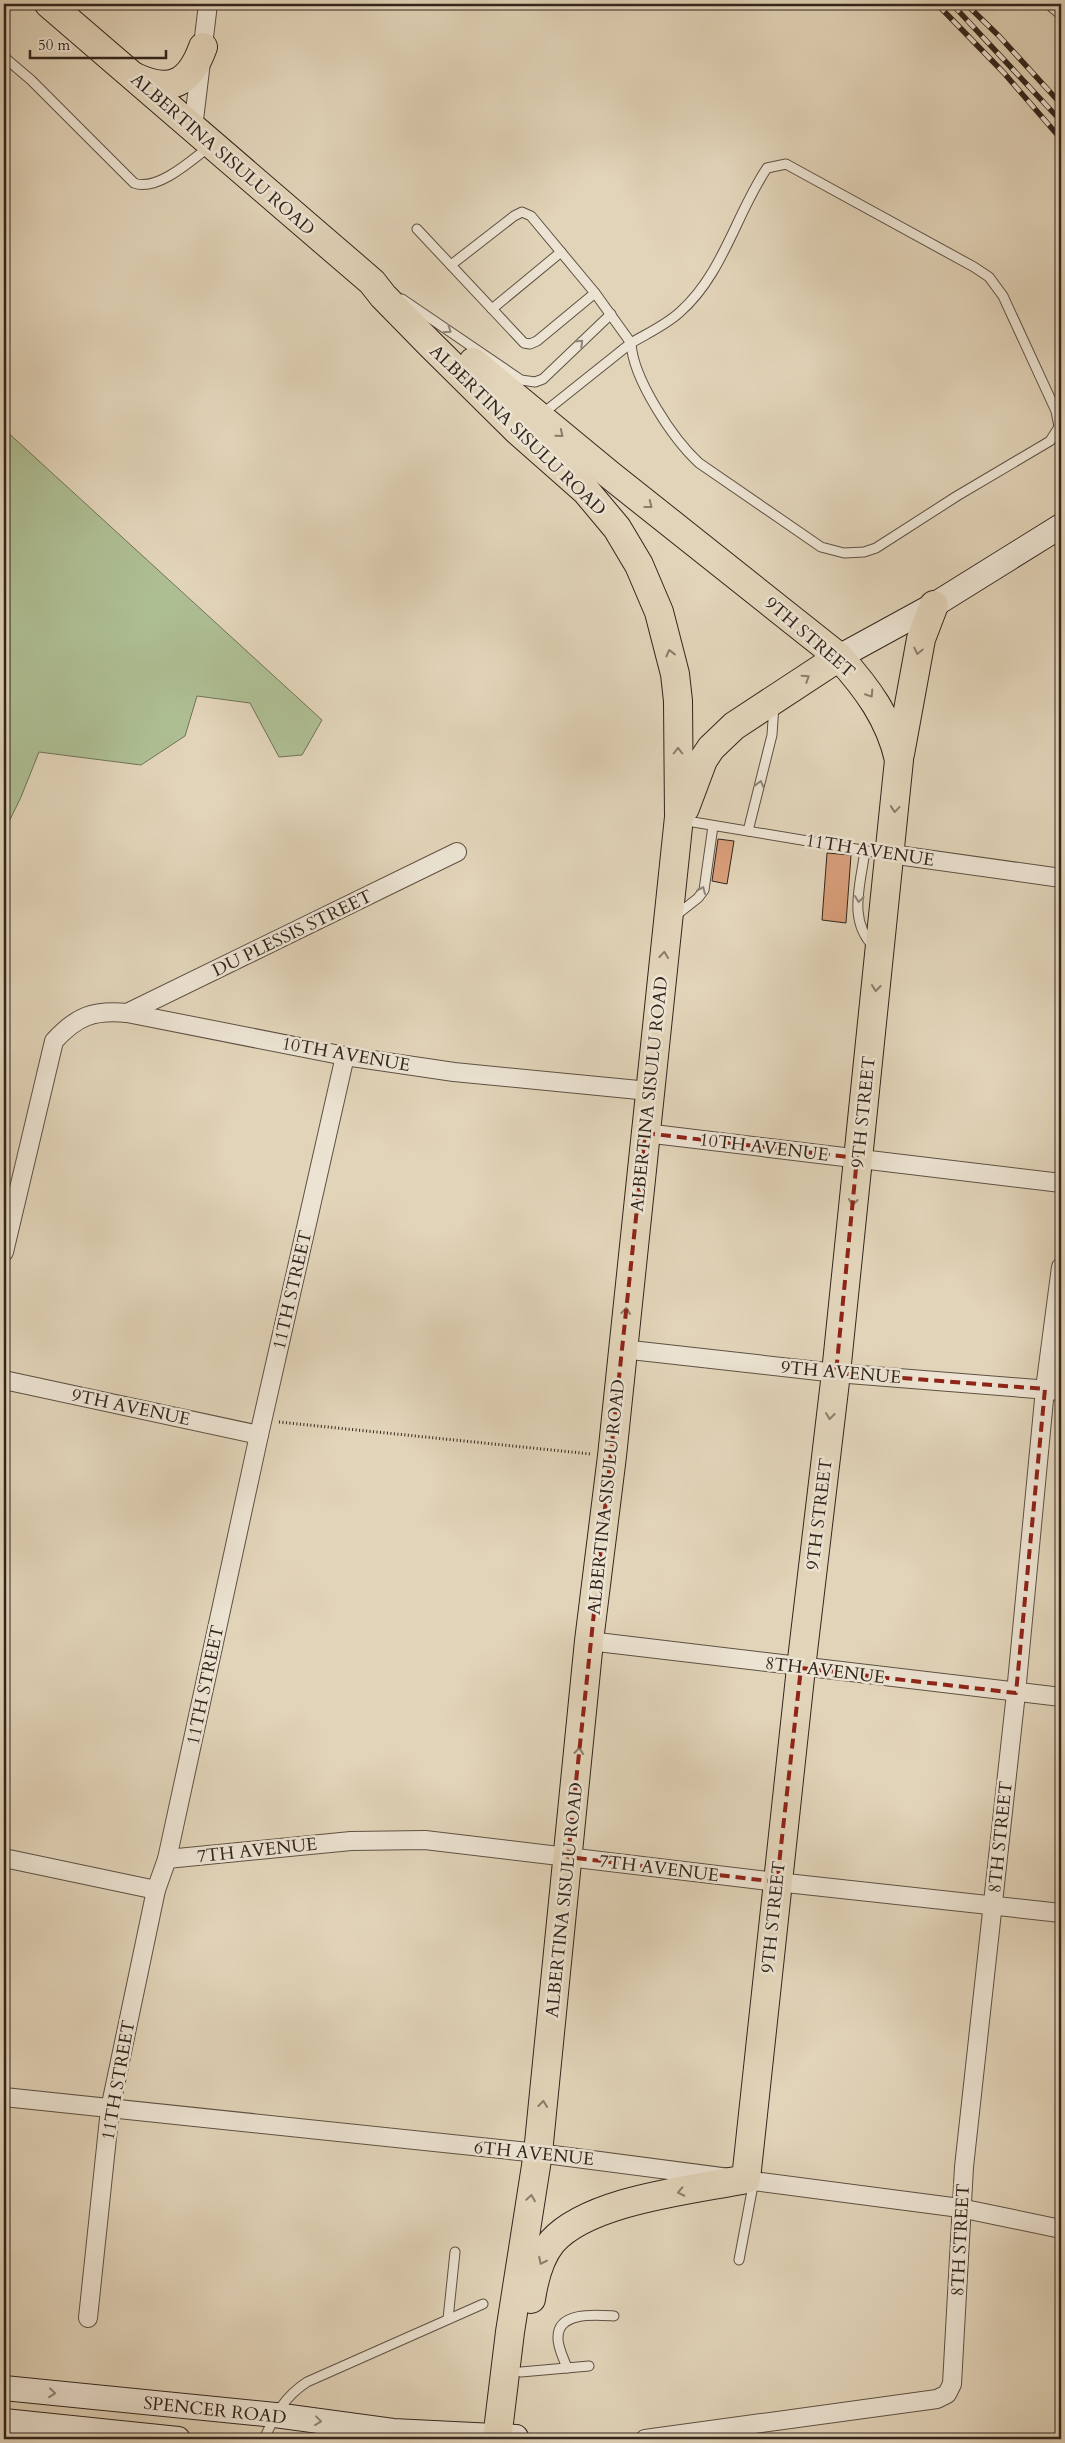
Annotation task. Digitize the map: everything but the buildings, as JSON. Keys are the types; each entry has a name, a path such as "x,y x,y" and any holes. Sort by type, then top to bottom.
{"main road":[{"name":"ALBERTINA SISULU ROAD","path":"50,4 368,278 430,344 528,424 602,508 628,545 659,612 675,674 678,701 679,818 612,1456 590,1642 538,2153 510,2332 507,2438"},
{"path":"130,74 153,84 175,84 193,70 203,47"},
{"name":"9TH STREET","path":"528,424 839,657 863,683 876,704 891,732 899,760 878,852 880,953 857,1158 836,1373 777,1882 750,2180"},
{"path":"899,760 921,639 934,605"},
{"path":"679,818 688,801 703,760 711,748 734,726 839,657"},
{"path":"507,2438 521,2372 525,2333 535,2277 542,2259 552,2242 579,2221 610,2207 750,2180"}],"street":[{"path":"203,136 203,47 208,4"},
{"path":"1055,4 1061,9"},
{"path":"839,657 934,605 1061,526"},
{"name":"DU PLESSIS STREET","path":"127,1013 457,852"},
{"name":"11TH AVENUE","path":"878,852 1061,878"},
{"name":"10TH AVENUE","path":"4,1252 54,1041 82,1017 97,1013 127,1013 345,1056 454,1072 650,1092"},
{"name":"11TH STREET","path":"88,2318 110,2109 156,1890 167,1859 261,1428 345,1056"},
{"name":"10TH AVENUE","path":"645,1133 1061,1183"},
{"name":"8TH STREET","path":"645,2439 937,2400 950,2390 954,2376 960,2208 1016,1692 1053,1390 1061,1268"},
{"name":"9TH AVENUE","path":"622,1348 836,1373 1053,1390"},
{"name":"9TH AVENUE","path":"4,1380 261,1428"},
{"name":"8TH AVENUE","path":"590,1642 1061,1697"},
{"name":"7TH AVENUE","path":"167,1859 351,1841 399,1839 454,1842 777,1882 1061,1914"},
{"path":"4,1858 156,1890"},
{"name":"6TH AVENUE","path":"4,2097 538,2153 960,2208 1061,2229"},
{"name":"SPENCER ROAD","path":"4,2388 275,2416 393,2431 507,2438"},
{"name":"SPENCER ROAD","path":"4,2421 178,2439"}],"lane":[{"path":"4,57 31,80 134,183 141,186 155,183 184,166 203,136"},
{"path":"451,265 514,216 522,212 531,216 595,293 631,343 633,360 640,378 689,454 699,463 814,543 836,552 864,552 876,548 957,496 1050,441 1059,426 1056,412 1007,305 989,277 974,266 786,164 772,165 762,175 715,267 693,299 664,324 631,343 528,424"},
{"path":"417,229 524,342 530,344 537,341 595,293"},
{"path":"492,309 561,252"},
{"path":"368,278 521,380 528,382 543,379 611,314"},
{"path":"748,832 772,735 774,700"},
{"name":"11TH AVENUE","path":"679,818 748,832 878,852"},
{"path":"667,923 698,898 704,890 713,826"},
{"path":"739,2260 750,2180"},
{"path":"448,2319 455,2252"},
{"path":"264,2439 275,2416 292,2392 307,2382 483,2304"},
{"path":"567,2368 558,2338 560,2328 567,2321 580,2316 593,2314 614,2316"},
{"path":"521,2372 589,2366"}],"path":[{"path":"261,1428 612,1456"}],"highlighted area":[{"path":"645,1133 857,1158 836,1373 1045,1389 1016,1693 801,1668 777,1882 568,1857"}],"green space":[{"path":"4,429 322,720 302,755 279,757 250,703 197,696 185,736 141,765 39,752 21,797 4,832"}],"railway":[{"path":"937,4 1004,73 1061,139"},
{"path":"952,4 1061,121"},
{"path":"966,4 999,36 1061,104"}]}
